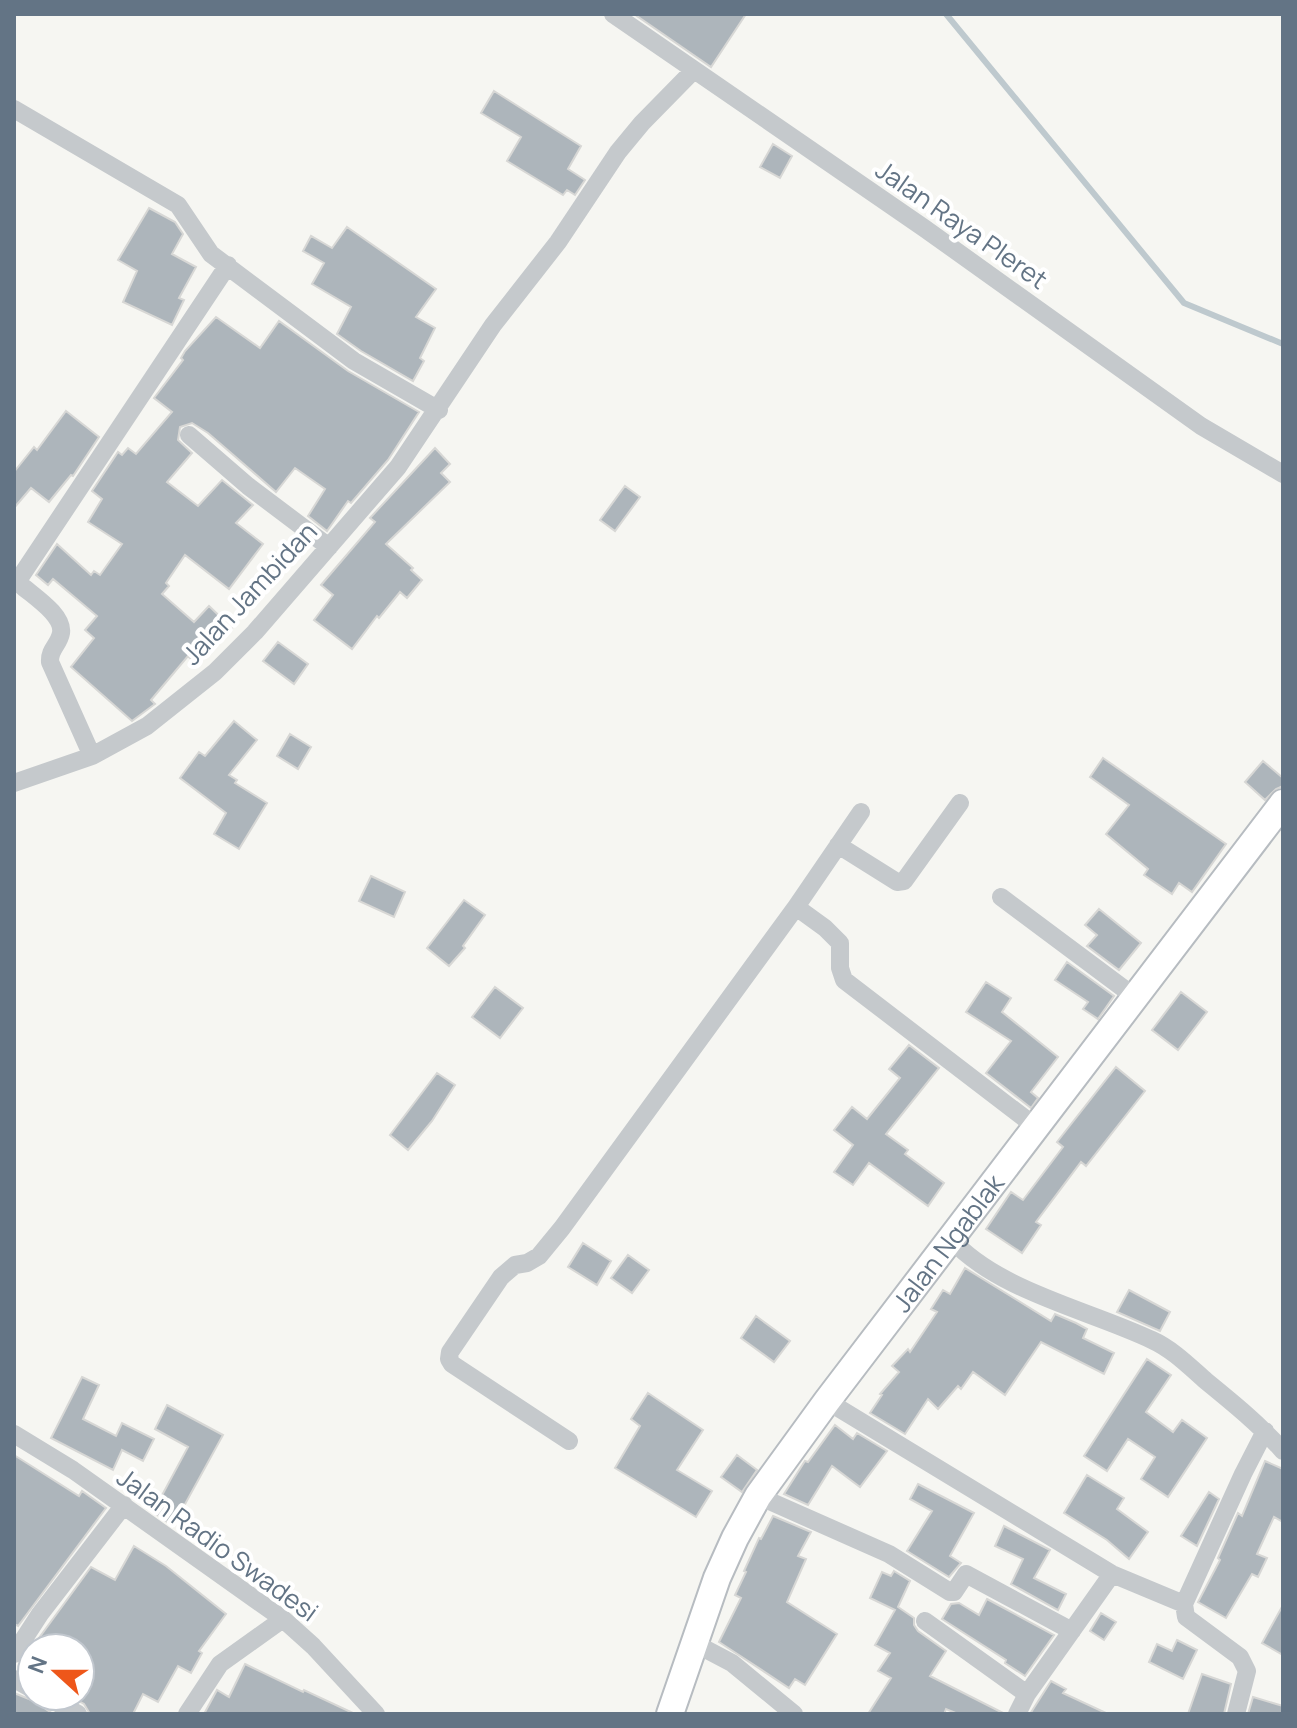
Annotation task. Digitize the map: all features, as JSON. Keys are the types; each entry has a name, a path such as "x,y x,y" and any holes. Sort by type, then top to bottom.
{"street":[{"name":"Jalan Raya Pleret","path":"613,14 924,228 1201,426 1283,474"},
{"name":"Jalan Jambidan","path":"14,783 92,756 147,726 215,672 255,632 398,467 493,325 558,242 618,152 694,70"},
{"path":"14,109 178,205 211,254 354,361 439,410"},
{"path":"92,756 50,662 51,651 61,635 59,623 21,585 19,579 228,265"},
{"path":"189,435 248,486 329,547"},
{"path":"838,845 897,882 904,881 960,803"},
{"name":"Jalan Ngablak","path":"670,1714 724,1560 758,1496 1283,803"},
{"path":"569,1441 452,1364 450,1352 501,1277 515,1265 539,1256 562,1228 796,907 861,812"},
{"path":"1001,897 1135,997"},
{"path":"796,907 840,943 840,968 844,980 1036,1127"},
{"path":"951,1239 964,1253 996,1275 1155,1341 1181,1359 1265,1431 1283,1451"},
{"path":"827,1401 1112,1574 1184,1604"},
{"path":"1236,1714 1247,1671 1240,1657 1186,1617 1184,1604 1265,1431"},
{"name":"Jalan Radio Swadesi","path":"14,1434 124,1505 283,1619 313,1646 376,1714"},
{"path":"758,1496 889,1554 950,1592 954,1592 966,1574 1072,1631"},
{"path":"14,1654 40,1614 124,1505"},
{"path":"1017,1714 1027,1694 1112,1574"},
{"path":"187,1714 220,1664 283,1619"},
{"path":"925,1621 1027,1694"},
{"path":"694,1643 732,1663 794,1714"}],"building":[{"path":"634,14 746,14 711,67"},
{"path":"494,91 581,146 568,169 585,180 575,195 567,190 563,195 507,161 521,137 481,113"},
{"path":"773,144 792,156 780,178 760,167"},
{"path":"149,208 175,222 183,234 172,254 196,267 179,298 184,300 172,325 123,302 137,271 118,260"},
{"path":"347,227 436,289 416,317 435,328 420,358 424,361 413,381 337,334 351,307 312,284 324,263 303,251 311,236 332,248"},
{"path":"216,317 260,348 279,321 348,371 419,412 388,460 351,503 348,501 327,531 308,516 325,489 295,468 276,492 208,433 192,423 180,427 178,440 192,453 167,482 198,506 222,480 253,505 236,523 263,544 229,589 185,555 162,594 194,622 209,606 232,628 216,645 212,641 193,661 188,656 151,700 155,704 132,721 71,667 94,638 85,630 97,616 53,579 48,585 36,575 57,544 91,575 94,571 100,575 122,544 88,522 102,499 92,491 118,452 122,455 128,448 136,454 172,412 154,398 183,360 185,351"},
{"path":"66,411 99,437 73,476 49,502 31,488 14,508 14,472 34,447 37,450"},
{"path":"435,448 450,464 441,473 450,482 386,544 422,580 407,598 400,592 352,649 314,620 333,595 321,585 375,522 370,518"},
{"path":"625,486 640,497 615,531 600,520"},
{"path":"278,642 308,664 294,684 263,661"},
{"path":"234,721 257,740 229,775 237,780 235,783 267,803 239,849 214,834 226,813 180,778 199,752 205,756"},
{"path":"290,734 311,747 298,769 277,756"},
{"path":"1103,758 1226,844 1192,892 1179,883 1172,894 1144,875 1148,869 1106,834 1129,805 1090,777"},
{"path":"1263,761 1283,778 1283,786 1265,800 1245,782"},
{"path":"371,876 405,892 394,917 359,901"},
{"path":"464,900 485,915 463,946 465,948 449,966 427,948"},
{"path":"1099,909 1141,943 1119,970 1087,946 1097,935 1085,925"},
{"path":"1067,962 1114,996 1098,1019 1083,1009 1088,1002 1055,980"},
{"path":"986,982 1011,998 1002,1012 1058,1057 1031,1092 1038,1098 1031,1108 986,1073 1011,1041 966,1012"},
{"path":"495,987 523,1008 500,1038 472,1017"},
{"path":"1181,992 1207,1012 1178,1050 1152,1030"},
{"path":"909,1045 939,1068 886,1134 908,1150 905,1154 944,1183 928,1206 869,1163 853,1185 834,1172 853,1145 834,1130 852,1107 867,1119 900,1078 889,1069"},
{"path":"1116,1067 1145,1091 1086,1166 1081,1162 1036,1222 1041,1225 1022,1253 986,1229 1011,1192 1023,1200 1063,1147 1057,1142"},
{"path":"437,1073 455,1085 432,1121 408,1150 390,1135"},
{"path":"583,1243 611,1261 597,1285 568,1267"},
{"path":"628,1255 649,1270 632,1293 611,1278"},
{"path":"965,1268 1051,1321 1055,1314 1087,1329 1083,1338 1114,1353 1104,1374 1041,1342 1005,1395 973,1372 961,1389 958,1386 938,1409 928,1399 905,1434 870,1413 880,1394 899,1372 892,1366 908,1349 910,1352 937,1312 931,1309 943,1290 950,1294"},
{"path":"1129,1290 1170,1312 1160,1331 1117,1312"},
{"path":"756,1316 790,1341 774,1362 741,1338"},
{"path":"1147,1359 1171,1375 1146,1412 1173,1432 1182,1420 1207,1438 1168,1497 1141,1479 1155,1457 1128,1439 1107,1471 1084,1456"},
{"path":"82,1377 99,1385 83,1419 116,1436 122,1423 154,1439 143,1461 122,1450 113,1470 51,1438"},
{"path":"648,1393 703,1430 677,1470 712,1491 696,1517 615,1468 640,1426 631,1419"},
{"path":"167,1405 223,1435 173,1526 153,1512 188,1447 155,1429"},
{"path":"835,1425 853,1439 857,1433 887,1451 860,1487 832,1466 808,1505 784,1494 805,1461 808,1462"},
{"path":"14,1455 79,1496 82,1491 106,1508 18,1626 14,1624"},
{"path":"737,1455 757,1470 742,1492 721,1477"},
{"path":"1265,1461 1283,1469 1283,1522 1274,1517 1257,1554 1267,1558 1258,1577 1252,1574 1226,1618 1198,1602 1220,1560 1218,1558 1238,1513 1242,1516"},
{"path":"1087,1475 1124,1498 1117,1509 1148,1532 1129,1559 1107,1540 1064,1513"},
{"path":"918,1484 974,1513 950,1556 961,1563 949,1577 907,1551 932,1511 910,1499"},
{"path":"1209,1492 1219,1499 1197,1546 1181,1536"},
{"path":"773,1516 811,1532 798,1556 806,1559 787,1602 837,1634 805,1685 795,1679 789,1688 719,1642 741,1598 735,1595 744,1571"},
{"path":"1004,1526 1050,1550 1034,1578 1066,1594 1058,1610 1011,1584 1023,1559 995,1546"},
{"path":"134,1546 166,1566 226,1614 199,1651 202,1653 191,1673 178,1666 158,1702 143,1694 133,1714 90,1714 96,1712 96,1632 43,1632 91,1567 115,1580"},
{"path":"894,1571 910,1581 898,1607 914,1618 918,1631 946,1651 930,1676 1005,1714 958,1714 946,1709 944,1714 868,1714 891,1678 878,1671 890,1653 875,1645 895,1610 870,1598 882,1572 891,1576"},
{"path":"987,1599 1054,1635 1025,1676 1005,1663 1006,1660 942,1619 951,1604 959,1603 979,1615"},
{"path":"1283,1605 1283,1655 1262,1643"},
{"path":"1101,1613 1116,1622 1104,1640 1090,1631"},
{"path":"1177,1640 1197,1650 1183,1679 1149,1662 1157,1644 1172,1651"},
{"path":"245,1664 355,1714 204,1714 217,1690 229,1697"},
{"path":"1202,1674 1231,1684 1224,1714 1188,1714"},
{"path":"1051,1681 1066,1689 1063,1693 1108,1714 1030,1714"},
{"path":"14,1693 16,1712 53,1714 14,1714"},
{"path":"1253,1697 1283,1706 1283,1714 1248,1714"}],"waterway":[{"path":"946,14 1184,303 1283,344"}]}
